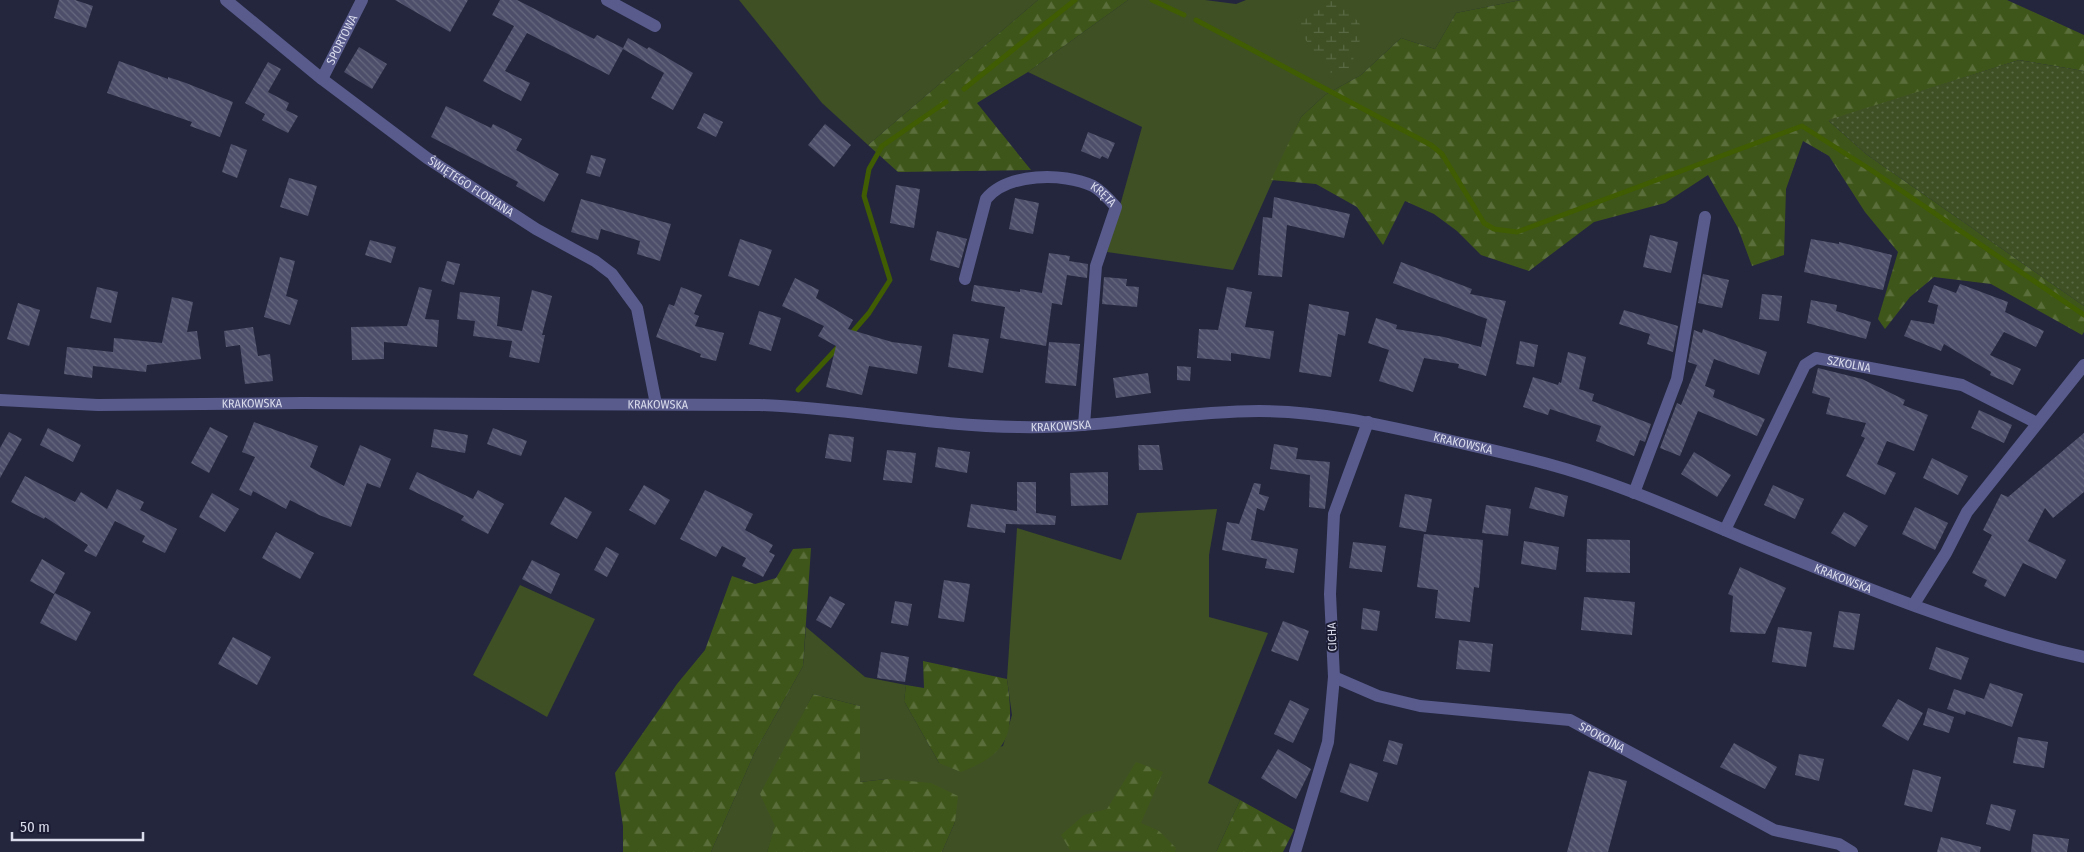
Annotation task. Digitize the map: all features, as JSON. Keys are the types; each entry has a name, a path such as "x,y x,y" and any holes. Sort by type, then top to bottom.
{"street":[{"name":"ŚWIĘTEGO FLORIANA","path":"226,0 322,79 426,158 536,229 595,261 612,274 638,308 656,404"},
{"name":"SPORTOWA","path":"322,79 362,0"},
{"path":"606,0 655,26"},
{"name":"KRĘTA","path":"965,279 986,200 993,190 1038,177 1076,181 1093,186 1104,194 1116,207 1096,266 1084,425"},
{"path":"1634,492 1677,379 1705,217"},
{"name":"SZKOLNA","path":"1725,530 1805,365 1816,358 1962,384 2037,423"},
{"path":"1914,604 1946,553 1967,512 2084,365"},
{"name":"KRAKOWSKA","path":"0,400 98,405 303,403 792,406 972,426 1025,428 1084,425 1173,415 1247,411 1314,414 1368,422 1546,464 1634,492 1914,604 2012,638 2084,656"},
{"name":"CICHA","path":"1295,852 1328,742 1334,677 1330,594 1334,514 1368,422"},
{"name":"SPOKOJNA","path":"1334,677 1378,696 1420,706 1570,720 1774,830 1839,844 1852,852"}],"green space":[{"path":"739,0 1038,0 868,145 822,103"},
{"path":"1038,0 1128,0 1028,72 977,103 1031,170 898,172 868,145"},
{"path":"1128,0 1205,0 1236,4 1246,0 1521,0 1456,13 1435,49 1401,38 1361,75 1325,95 1301,117 1233,270 1107,252 1142,127 1028,72"},
{"path":"1326,0 1340,0 1364,29 1349,71 1327,73 1321,60 1298,30 1301,21 1330,3"},
{"path":"1521,0 2007,0 2084,35 2084,71 2019,60 1829,121 1866,154 2084,306 2084,332 2082,335 1991,284 1934,277 1910,297 1885,329 1878,319 1898,252 1865,212 1829,156 1803,141 1786,189 1784,255 1752,266 1738,228 1708,175 1665,203 1594,222 1529,271 1481,255 1457,231 1434,214 1405,201 1383,245 1357,207 1316,184 1271,180 1301,117 1325,95 1361,75 1401,38 1435,49 1456,13"},
{"path":"2019,60 2084,71 2084,306 1866,154 1828,120"},
{"path":"1217,509 1209,555 1209,617 1268,633 1208,783 1240,800 1216,852 942,852 955,822 887,779 860,782 860,706 813,694 790,739 776,826 767,852 711,852 754,754 803,666 806,627 865,677 906,685 904,701 939,763 1003,746 1012,715 1007,679 1017,528 1121,560 1137,513"},
{"path":"811,548 803,666 754,754 711,852 623,852 623,826 615,773 677,684 705,650 732,576 755,584 776,578 793,549"},
{"path":"520,585 595,619 547,717 473,675"},
{"path":"923,661 1007,679 1010,712 1006,737 991,756 961,772 939,763 904,701 906,685 924,688"},
{"path":"813,694 860,706 860,782 887,779 931,783 958,796 955,822 942,852 767,852 775,826 760,794"},
{"path":"1136,762 1163,772 1141,823 1159,831 1176,848 1175,852 1070,850 1061,835 1084,815 1107,809"},
{"path":"1240,800 1294,830 1283,852 1216,852"}],"building":[{"path":"59,0 75,0 93,6 86,28 54,18"},
{"path":"395,0 468,0 450,32"},
{"path":"500,0 517,0 594,39 597,35 623,48 628,38 647,49 649,47 693,73 673,110 651,98 664,73 623,49 609,75 527,33 505,71 530,83 521,101 483,81 514,26 492,15"},
{"path":"359,47 387,64 372,89 344,72"},
{"path":"119,61 168,79 168,77 186,83 233,102 220,137 190,126 192,122 107,93"},
{"path":"268,62 281,69 268,92 289,103 286,110 298,116 288,133 262,120 265,114 245,103"},
{"path":"446,106 491,128 493,124 522,139 516,150 559,174 544,202 516,186 518,182 431,137"},
{"path":"704,113 723,122 716,137 697,128"},
{"path":"825,124 851,145 834,167 808,145"},
{"path":"1088,132 1115,143 1108,159 1102,156 1100,159 1081,151"},
{"path":"231,144 247,150 237,178 222,172"},
{"path":"591,155 606,159 600,177 586,173"},
{"path":"289,178 317,186 308,216 280,207"},
{"path":"896,185 920,189 914,228 890,223"},
{"path":"1274,197 1350,214 1344,238 1287,225 1282,277 1258,275 1263,217 1272,218"},
{"path":"1015,198 1039,203 1033,234 1009,229"},
{"path":"581,199 671,224 660,261 637,254 640,241 601,229 598,240 571,232"},
{"path":"937,231 967,239 959,268 930,260"},
{"path":"1650,235 1678,242 1671,273 1643,267"},
{"path":"740,239 772,250 759,286 728,276"},
{"path":"1811,239 1839,244 1839,242 1892,255 1883,290 1804,272"},
{"path":"370,240 396,247 391,263 365,255"},
{"path":"1049,253 1070,256 1069,261 1088,264 1087,278 1067,275 1062,305 1052,303 1046,346 1000,338 1005,307 971,301 974,285 1020,292 1020,289 1042,293"},
{"path":"280,257 295,261 286,296 298,300 290,325 264,317"},
{"path":"447,261 460,264 454,285 441,281"},
{"path":"1401,262 1472,289 1470,294 1506,301 1486,376 1458,368 1459,364 1424,358 1413,392 1379,381 1389,350 1368,343 1376,318 1397,325 1396,329 1444,337 1481,347 1487,319 1393,283"},
{"path":"1703,274 1729,280 1722,308 1698,303"},
{"path":"1104,277 1127,279 1126,286 1139,287 1137,307 1102,304"},
{"path":"795,278 819,290 816,298 853,320 848,329 892,342 922,346 917,374 869,366 862,395 826,387 836,346 818,336 824,326 782,306"},
{"path":"1960,284 2008,302 2005,312 2044,331 2036,347 2004,332 1990,355 2021,369 2013,385 1990,375 1991,372 1944,344 1941,351 1904,336 1911,320 1934,324 1938,305 1928,302 1934,285 1956,293"},
{"path":"97,287 118,292 111,323 90,318"},
{"path":"419,287 432,290 425,319 439,320 437,347 384,342 384,359 352,360 351,327 407,326"},
{"path":"681,287 702,295 694,314 699,316 695,326 724,333 716,361 700,357 701,354 656,337 669,304 674,306"},
{"path":"1227,287 1252,292 1245,327 1274,331 1270,359 1231,353 1231,361 1197,358 1199,329 1218,330"},
{"path":"532,290 552,296 542,335 545,335 539,363 509,357 512,341 473,336 475,321 457,319 460,292 500,297 497,326 522,331"},
{"path":"1762,294 1782,296 1779,321 1759,319"},
{"path":"172,297 193,302 187,332 197,331 201,359 147,365 146,372 93,366 92,378 64,374 67,347 113,352 114,338 162,343"},
{"path":"1811,300 1837,305 1836,311 1871,322 1866,339 1807,323"},
{"path":"18,303 40,310 29,346 7,339"},
{"path":"1309,304 1349,312 1345,336 1338,334 1331,377 1299,372"},
{"path":"1624,310 1678,326 1673,352 1647,344 1650,334 1619,324"},
{"path":"759,311 781,318 771,351 749,344"},
{"path":"253,327 258,356 270,354 273,381 245,384 240,345 226,347 224,331"},
{"path":"1703,329 1767,352 1759,375 1714,359 1705,386 1715,390 1713,397 1765,419 1757,436 1698,411 1680,456 1660,448 1677,403 1681,405 1697,365 1688,362 1694,330 1702,333"},
{"path":"953,334 989,339 983,373 948,367"},
{"path":"1520,341 1538,345 1534,367 1516,364"},
{"path":"1049,342 1080,344 1076,386 1045,383"},
{"path":"1568,352 1586,357 1579,389 1594,394 1592,401 1651,424 1645,442 1640,440 1634,456 1596,441 1601,426 1550,409 1548,415 1523,407 1533,377 1558,385 1559,382 1561,383"},
{"path":"1177,366 1191,367 1190,381 1177,380"},
{"path":"1818,368 1862,379 1905,400 1903,405 1928,415 1914,451 1887,441 1877,464 1896,473 1885,495 1846,476 1865,438 1861,436 1866,423 1826,414 1830,398 1812,393"},
{"path":"1148,373 1151,393 1116,398 1113,378"},
{"path":"1979,410 2012,425 2004,443 1971,428"},
{"path":"254,422 318,446 310,467 344,486 360,445 391,459 380,488 367,483 351,527 319,515 290,500 286,509 253,491 251,496 239,490 255,457 242,452"},
{"path":"210,427 228,436 209,473 191,463"},
{"path":"48,428 81,445 73,462 40,445"},
{"path":"493,428 527,441 521,456 487,444"},
{"path":"434,429 468,435 465,453 431,447"},
{"path":"9,432 22,439 0,478 0,448"},
{"path":"2084,433 2084,492 2053,518 2045,508 2028,541 2066,560 2056,579 2023,563 2005,597 1984,586 1987,580 1972,573 1992,535 1983,530 2001,494 2008,497"},
{"path":"829,434 854,437 851,462 825,458"},
{"path":"1274,444 1298,448 1296,459 1330,462 1325,509 1309,507 1310,475 1270,469"},
{"path":"1138,445 1159,445 1163,470 1139,470"},
{"path":"938,447 970,452 967,473 935,467"},
{"path":"887,450 916,453 912,483 883,480"},
{"path":"1694,452 1731,475 1717,497 1681,474"},
{"path":"1932,458 1968,476 1958,495 1923,478"},
{"path":"417,472 473,499 478,490 504,504 488,534 461,520 464,516 409,489"},
{"path":"1108,472 1108,505 1071,506 1070,473"},
{"path":"25,476 75,502 81,492 107,509 117,489 144,502 140,510 177,529 165,553 142,542 145,536 115,521 96,557 84,551 88,545 45,517 44,519 11,502"},
{"path":"1017,482 1036,482 1036,513 1056,516 1055,525 1006,524 1005,533 967,527 971,504 1017,511"},
{"path":"1254,483 1261,484 1259,494 1269,497 1264,511 1257,508 1251,540 1298,549 1294,573 1265,568 1267,559 1222,550 1227,522 1239,524"},
{"path":"644,485 670,500 655,525 629,510"},
{"path":"1773,485 1804,499 1795,519 1764,505"},
{"path":"1535,487 1568,496 1564,517 1529,508"},
{"path":"705,490 753,514 745,530 773,545 769,552 775,555 763,577 742,566 746,558 722,546 716,557 680,539"},
{"path":"212,493 239,509 225,532 199,517"},
{"path":"1405,494 1432,499 1426,532 1399,527"},
{"path":"565,497 592,512 577,539 550,524"},
{"path":"1486,505 1511,509 1508,536 1482,533"},
{"path":"1915,507 1948,523 1935,550 1902,534"},
{"path":"1844,512 1868,526 1855,547 1831,533"},
{"path":"276,532 314,553 300,579 262,558"},
{"path":"1424,534 1483,540 1479,588 1474,587 1470,622 1435,618 1438,590 1417,587"},
{"path":"1587,539 1630,540 1630,573 1586,572"},
{"path":"1524,541 1559,547 1556,570 1521,564"},
{"path":"1353,542 1386,546 1382,572 1349,568"},
{"path":"606,547 619,554 607,577 594,570"},
{"path":"42,559 65,573 54,594 30,581"},
{"path":"532,560 560,574 551,594 522,579"},
{"path":"1740,567 1786,588 1765,634 1730,632 1733,596 1728,594"},
{"path":"944,580 970,584 964,622 938,618"},
{"path":"55,593 91,612 76,641 40,623"},
{"path":"830,596 845,604 831,628 816,620"},
{"path":"1584,597 1635,602 1632,635 1581,630"},
{"path":"895,601 912,604 908,626 891,623"},
{"path":"1363,608 1380,611 1377,631 1361,629"},
{"path":"1839,611 1860,614 1854,650 1833,647"},
{"path":"1283,621 1309,631 1298,661 1271,651"},
{"path":"1778,627 1812,632 1806,667 1772,662"},
{"path":"233,637 271,657 257,685 218,664"},
{"path":"1459,640 1493,644 1490,672 1456,669"},
{"path":"1936,647 1969,658 1961,680 1929,669"},
{"path":"881,652 909,657 905,682 877,678"},
{"path":"1990,683 2023,694 2012,727 1966,711 1965,715 1947,709 1954,689 1984,699"},
{"path":"1898,699 1923,713 1908,741 1882,726"},
{"path":"1290,700 1309,709 1293,743 1274,734"},
{"path":"1928,708 1954,717 1949,733 1923,725"},
{"path":"2018,737 2048,742 2044,768 2013,763"},
{"path":"1389,740 1403,744 1397,765 1383,761"},
{"path":"1734,743 1777,767 1765,789 1720,767"},
{"path":"1278,749 1311,769 1296,799 1261,778"},
{"path":"1799,754 1824,759 1819,781 1795,775"},
{"path":"1350,763 1378,773 1368,802 1340,792"},
{"path":"1913,769 1941,777 1932,812 1904,805"},
{"path":"1589,771 1627,781 1608,852 1567,852"},
{"path":"1991,804 2016,810 2010,831 1986,824"},
{"path":"2033,834 2069,839 2067,852 2031,852"},
{"path":"1941,837 1981,847 1980,852 1937,852"}],"waterway":[{"path":"964,89 1075,0"},
{"path":"1152,0 1184,15"},
{"path":"1196,20 1431,145 1442,154 1484,223 1494,229 1517,232 1802,126 1871,170 2084,315"},
{"path":"850,335 869,313 890,280 864,196 869,169 882,146 946,102"},
{"path":"798,390 839,346"}]}
